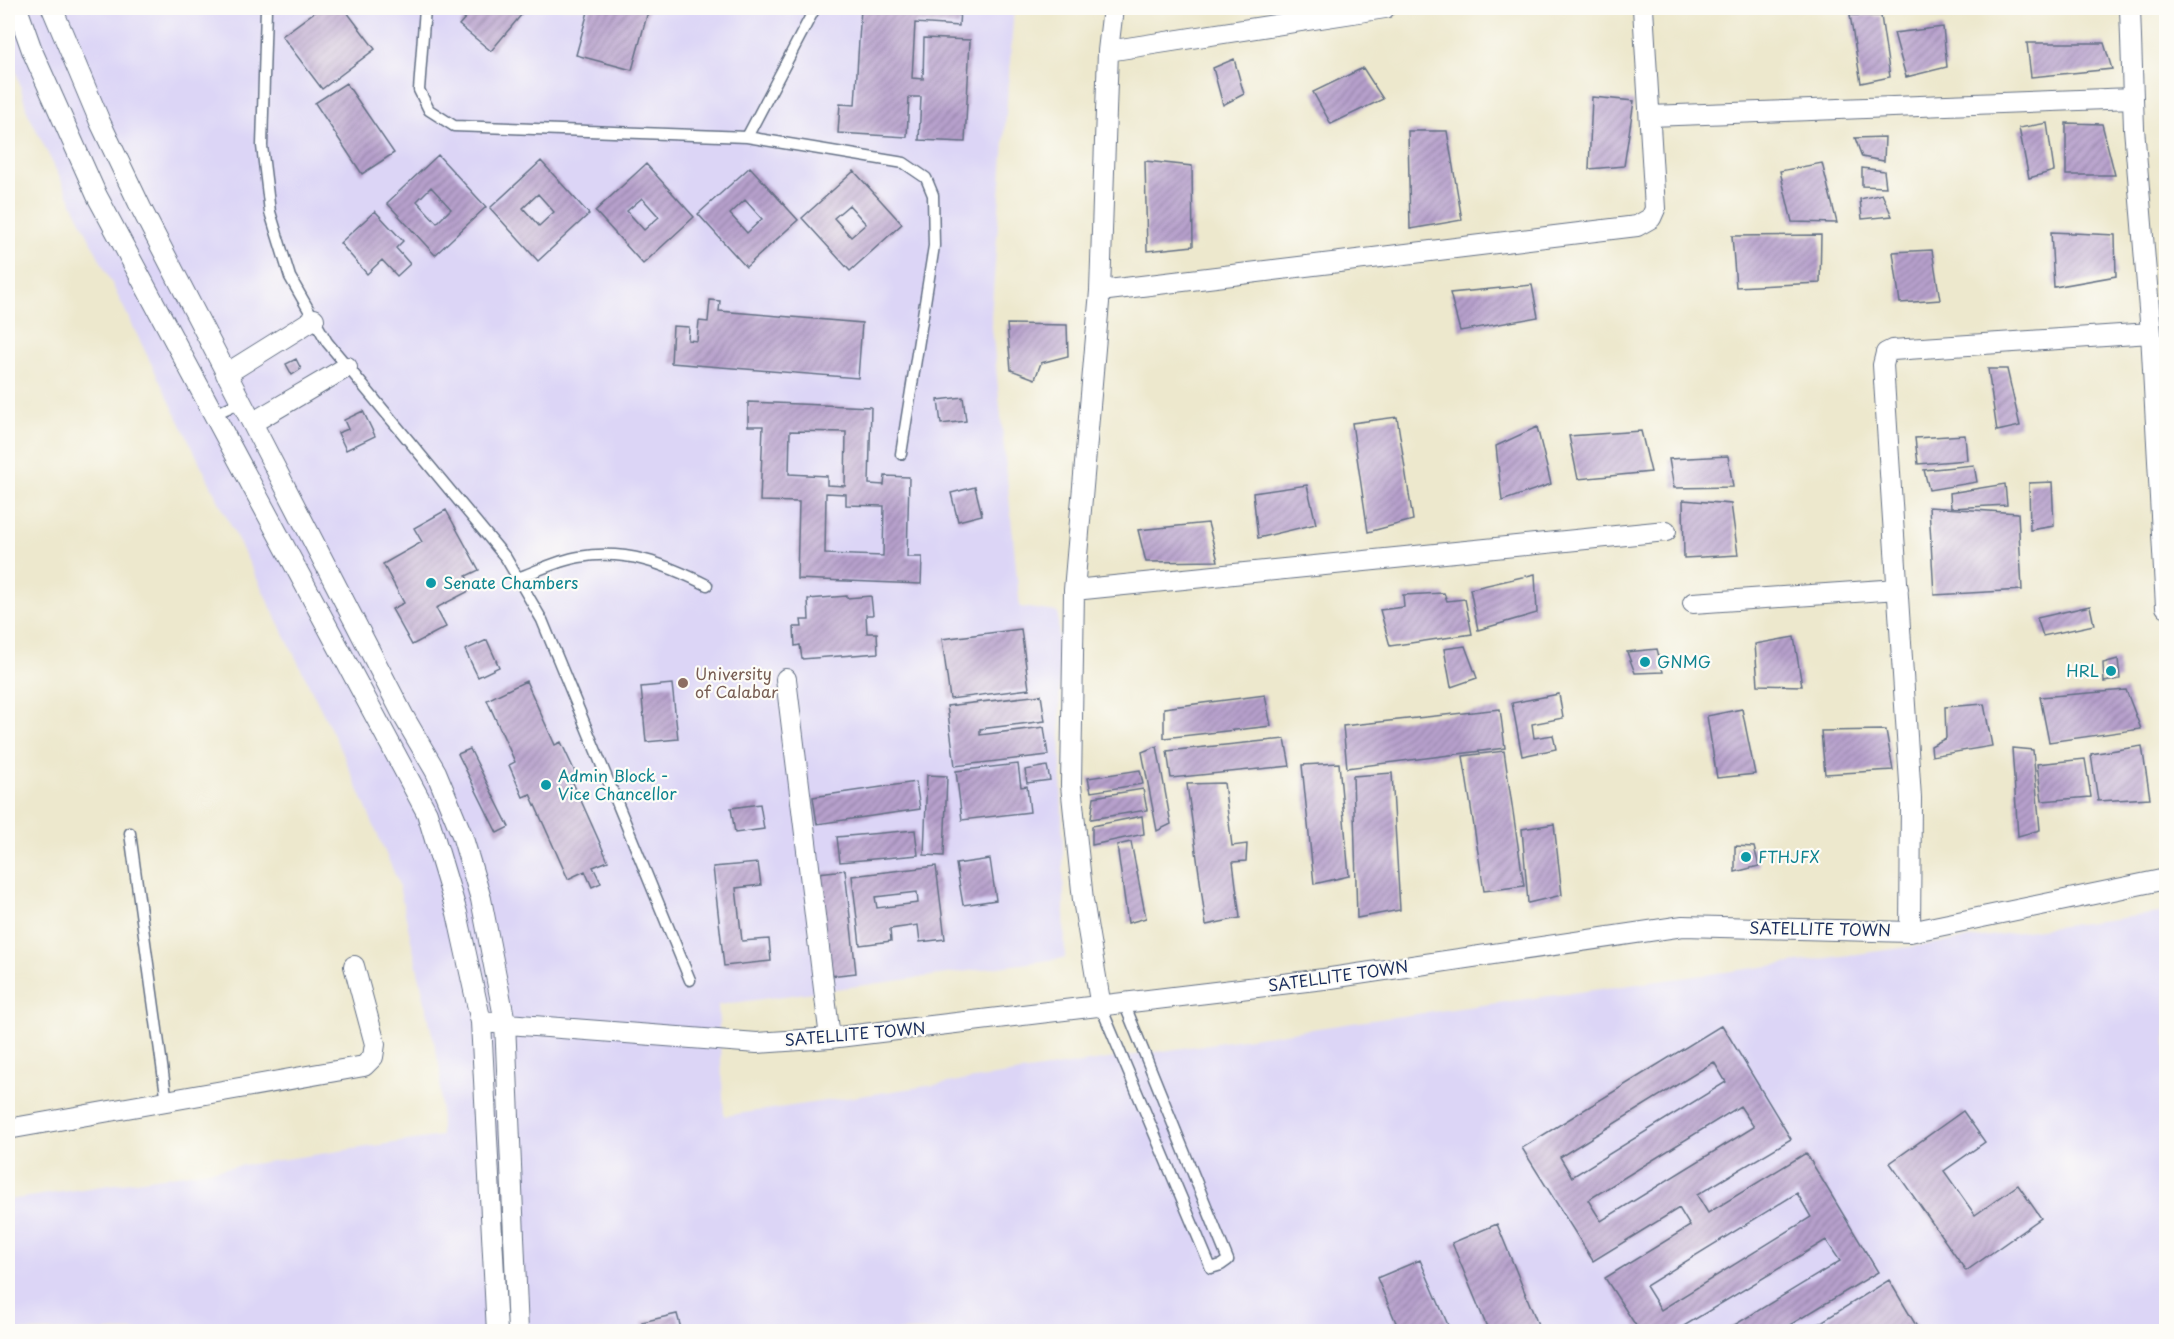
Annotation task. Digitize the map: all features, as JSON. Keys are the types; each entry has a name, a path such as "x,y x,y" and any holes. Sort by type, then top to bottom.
{"street":[{"path":"17,8 33,53 97,196 427,813 458,913 481,1022 497,1332"},
{"path":"52,8 126,176 404,717 436,772 462,835 481,899 505,1022 518,1332"},
{"path":"1101,1007 1083,900 1071,785 1074,590 1100,291 1108,51 1113,8"},
{"path":"1108,51 1385,8"},
{"path":"1100,291 1637,226 1651,218 1655,209 1643,8"},
{"path":"2130,8 2133,98 2151,333 2166,607"},
{"path":"1650,116 2133,98"},
{"path":"226,374 314,319"},
{"path":"1910,932 1911,798 1883,365 1886,353 1892,350 2151,333"},
{"path":"252,423 347,367"},
{"path":"1074,590 1666,531"},
{"path":"1693,603 1898,589"},
{"path":"786,679 830,1038"},
{"name":"SATELLITE TOWN","path":"481,1022 505,1022 757,1043 830,1038 1324,979 1683,926 1910,932 2166,879"},
{"path":"8,1129 364,1066 373,1057 375,1044 354,966"}],"lane":[{"path":"266,8 262,146 270,212 290,277 327,342 506,558 542,620 690,980"},
{"path":"425,8 419,90 429,110 454,126 747,137 904,163 926,178 933,195 934,246 901,454"},
{"path":"747,137 815,8"},
{"path":"215,414 241,402"},
{"path":"518,578 579,557 635,556 667,565 707,585"},
{"path":"130,833 167,1102"},
{"path":"1101,1007 1211,1268 1221,1265 1228,1260 1124,1003"}],"shaded area":[{"name":"University of Calabar","path":"8,8 1014,8 991,317 1020,607 1058,612 1065,958 718,1005 724,1116 1372,1020 2166,912 2166,1331 8,1331 8,1200 441,1136 440,1069 398,882 343,754 27,111 8,41"}],"building":[{"path":"320,8 344,8 375,49 322,89 282,36"},
{"path":"474,8 527,8 491,51 459,25"},
{"path":"589,8 649,8 632,70 576,55"},
{"path":"861,8 960,8 959,26 915,23 912,78 923,79 924,38 970,40 965,142 919,140 921,97 909,97 907,137 838,133 840,104 855,105"},
{"path":"1850,15 1881,16 1890,77 1861,83"},
{"path":"1943,27 1947,67 1906,77 1894,33"},
{"path":"2027,43 2104,43 2112,69 2031,77"},
{"path":"1234,59 1244,94 1223,105 1213,68"},
{"path":"1363,68 1383,99 1331,124 1313,92"},
{"path":"346,83 394,153 362,174 315,103"},
{"path":"1592,97 1634,101 1624,166 1589,169"},
{"path":"2047,123 2054,171 2029,178 2019,128"},
{"path":"2066,123 2102,124 2115,175 2066,175"},
{"path":"1408,131 1447,131 1462,220 1410,229"},
{"path":"1885,137 1884,161 1862,157 1855,138"},
{"path":"438,155 486,207 435,255 387,203","holes":["431,187 451,209 437,223 417,201"]},
{"path":"541,161 589,214 538,261 490,208","holes":["538,194 554,212 539,226 523,208"]},
{"path":"1145,161 1192,166 1193,246 1147,251"},
{"path":"1822,163 1837,223 1792,222 1780,171"},
{"path":"646,164 694,217 643,264 595,211","holes":["642,198 659,217 644,230 627,211"]},
{"path":"750,167 798,220 746,267 698,214","holes":["745,200 762,219 747,233 730,214"]},
{"path":"1862,168 1884,171 1886,187 1862,186"},
{"path":"854,171 902,224 850,271 802,218","holes":["849,205 866,224 851,237 834,218"]},
{"path":"1882,194 1892,216 1862,219 1860,199"},
{"path":"375,211 403,241 396,248 410,264 397,276 382,260 367,274 340,243"},
{"path":"2051,232 2115,235 2116,276 2054,287"},
{"path":"1821,235 1820,283 1736,287 1732,236"},
{"path":"1932,250 1940,300 1900,303 1893,252"},
{"path":"1532,285 1538,317 1460,331 1450,293"},
{"path":"710,300 720,301 719,311 862,323 858,378 671,363 673,326 689,327 688,340 697,341 699,321 708,322"},
{"path":"1007,324 1067,325 1068,356 1041,363 1035,379 1011,370"},
{"path":"296,359 301,369 292,375 286,364"},
{"path":"1988,369 2007,369 2020,426 1997,431"},
{"path":"963,397 966,421 941,424 938,400"},
{"path":"748,402 871,407 869,484 884,485 885,476 909,477 907,557 922,557 921,584 797,579 799,502 760,501 763,426 748,426","holes":["790,431 846,432 845,486 827,485 827,476 789,474","826,493 846,494 846,505 884,506 883,556 825,554"]},
{"path":"363,411 375,436 346,450 338,433 348,429 344,420"},
{"path":"1397,417 1413,520 1368,532 1352,423"},
{"path":"1537,427 1551,484 1502,501 1496,446"},
{"path":"1641,431 1651,472 1578,479 1569,436"},
{"path":"1965,435 1967,460 1918,464 1915,438"},
{"path":"1728,456 1733,487 1674,488 1669,459"},
{"path":"1974,465 1977,482 1929,490 1924,470"},
{"path":"2052,482 2054,526 2030,530 2029,483"},
{"path":"2005,484 2007,505 1951,508 1950,493"},
{"path":"1307,485 1316,524 1258,538 1253,493"},
{"path":"975,487 982,515 958,521 951,493"},
{"path":"1683,500 1731,504 1738,555 1684,558"},
{"path":"1929,507 2018,513 2022,590 1934,595"},
{"name":"Senate Chambers","path":"446,510 479,570 466,576 473,589 436,608 446,627 412,645 392,609 404,603 383,564 422,542 414,528"},
{"path":"1208,523 1218,561 1146,562 1138,530"},
{"path":"1535,574 1537,613 1478,630 1470,589"},
{"path":"1444,593 1447,601 1465,599 1472,634 1390,646 1380,610 1404,607 1403,595"},
{"path":"847,596 847,598 871,596 873,615 866,615 867,633 877,633 878,653 802,659 800,645 795,646 794,627 802,627 801,620 809,620 808,599"},
{"path":"2090,606 2094,625 2043,636 2037,618"},
{"path":"1021,629 1029,689 950,699 942,639"},
{"path":"1794,637 1802,686 1758,685 1755,644"},
{"path":"487,640 499,667 478,677 465,650"},
{"path":"1465,646 1477,678 1451,687 1444,649"},
{"name":"GNMG","path":"1657,649 1663,672 1635,673 1627,652"},
{"name":"HRL","path":"2118,659 2120,679 2104,682 2103,663"},
{"name":"Admin Block - Vice Chancellor","path":"526,681 555,745 561,742 576,774 570,776 608,861 593,867 601,883 592,887 585,871 568,879 530,794 523,797 509,765 515,762 487,700"},
{"path":"672,684 678,739 646,742 641,687"},
{"path":"2126,690 2141,729 2049,742 2040,697"},
{"path":"1559,694 1563,718 1532,724 1534,738 1553,735 1556,749 1522,756 1512,703"},
{"path":"1041,695 1045,721 980,729 980,735 1044,727 1048,755 955,766 947,706"},
{"path":"1265,695 1271,726 1164,738 1164,708"},
{"path":"1984,704 1992,746 1932,756 1931,746 1946,738 1945,707"},
{"path":"1500,709 1505,748 1347,768 1343,726"},
{"path":"1742,709 1755,774 1717,778 1707,716"},
{"path":"1886,730 1893,770 1825,774 1821,731"},
{"path":"1285,739 1290,766 1171,778 1167,751"},
{"path":"1157,746 1171,824 1157,831 1142,752"},
{"path":"2142,746 2150,798 2098,801 2091,754"},
{"path":"2012,748 2033,750 2040,830 2018,836"},
{"path":"470,749 509,827 497,833 458,754"},
{"path":"1504,751 1524,886 1484,891 1463,756"},
{"path":"2085,759 2091,797 2042,801 2037,764"},
{"path":"1339,763 1349,876 1314,884 1302,765"},
{"path":"1018,764 1021,787 1027,786 1030,812 962,820 956,771"},
{"path":"1047,766 1050,780 1027,783 1025,770"},
{"path":"1140,770 1143,784 1091,792 1088,778"},
{"path":"1392,773 1400,910 1357,918 1353,776"},
{"path":"927,775 947,776 944,856 924,855"},
{"path":"916,782 920,809 817,824 813,797"},
{"path":"1224,783 1232,846 1247,844 1246,861 1233,862 1240,918 1206,925 1187,784"},
{"path":"1143,789 1147,810 1091,819 1094,797"},
{"path":"760,804 764,829 735,833 731,808"},
{"path":"1142,816 1144,834 1092,845 1092,826"},
{"path":"1554,824 1562,895 1528,903 1522,829"},
{"path":"915,830 918,855 840,862 837,837"},
{"path":"1131,842 1146,918 1128,923 1117,845"},
{"name":"FTHJFX","path":"1735,846 1754,847 1759,866 1735,872"},
{"path":"990,859 996,900 963,905 956,864"},
{"path":"758,863 761,885 736,888 742,941 769,939 771,961 724,966 713,867"},
{"path":"936,866 945,939 920,942 918,925 890,929 891,941 860,945 852,876","holes":["917,892 918,903 877,908 875,897"]},
{"path":"845,870 856,973 829,976 818,873"},
{"path":"1722,1025 1791,1139 1697,1195 1708,1213 1806,1153 1878,1272 1783,1329 1785,1332 1723,1332 1840,1261 1826,1240 1674,1332 1640,1332 1605,1278 1690,1226 1679,1208 1593,1261 1522,1148","holes":["1714,1062 1726,1082 1572,1177 1560,1157","1740,1106 1754,1127 1601,1221 1588,1200","1797,1193 1811,1217 1661,1310 1646,1286"]},
{"path":"1963,1111 1985,1142 1944,1171 1975,1215 2018,1185 2041,1218 1966,1271 1890,1163"},
{"path":"1497,1224 1541,1332 1489,1332 1452,1243"},
{"path":"1420,1260 1451,1332 1400,1332 1377,1278"},
{"path":"1889,1280 1920,1332 1805,1332"},
{"path":"677,1314 682,1332 644,1332 642,1322"}],"place":[{"name":"Senate Chambers","path":"431,583"},
{"name":"GNMG","path":"1645,662"},
{"name":"HRL","path":"2111,671"},
{"name":"University of Calabar","path":"683,683"},
{"name":"Admin Block - Vice Chancellor","path":"546,785"},
{"name":"FTHJFX","path":"1746,857"}]}
